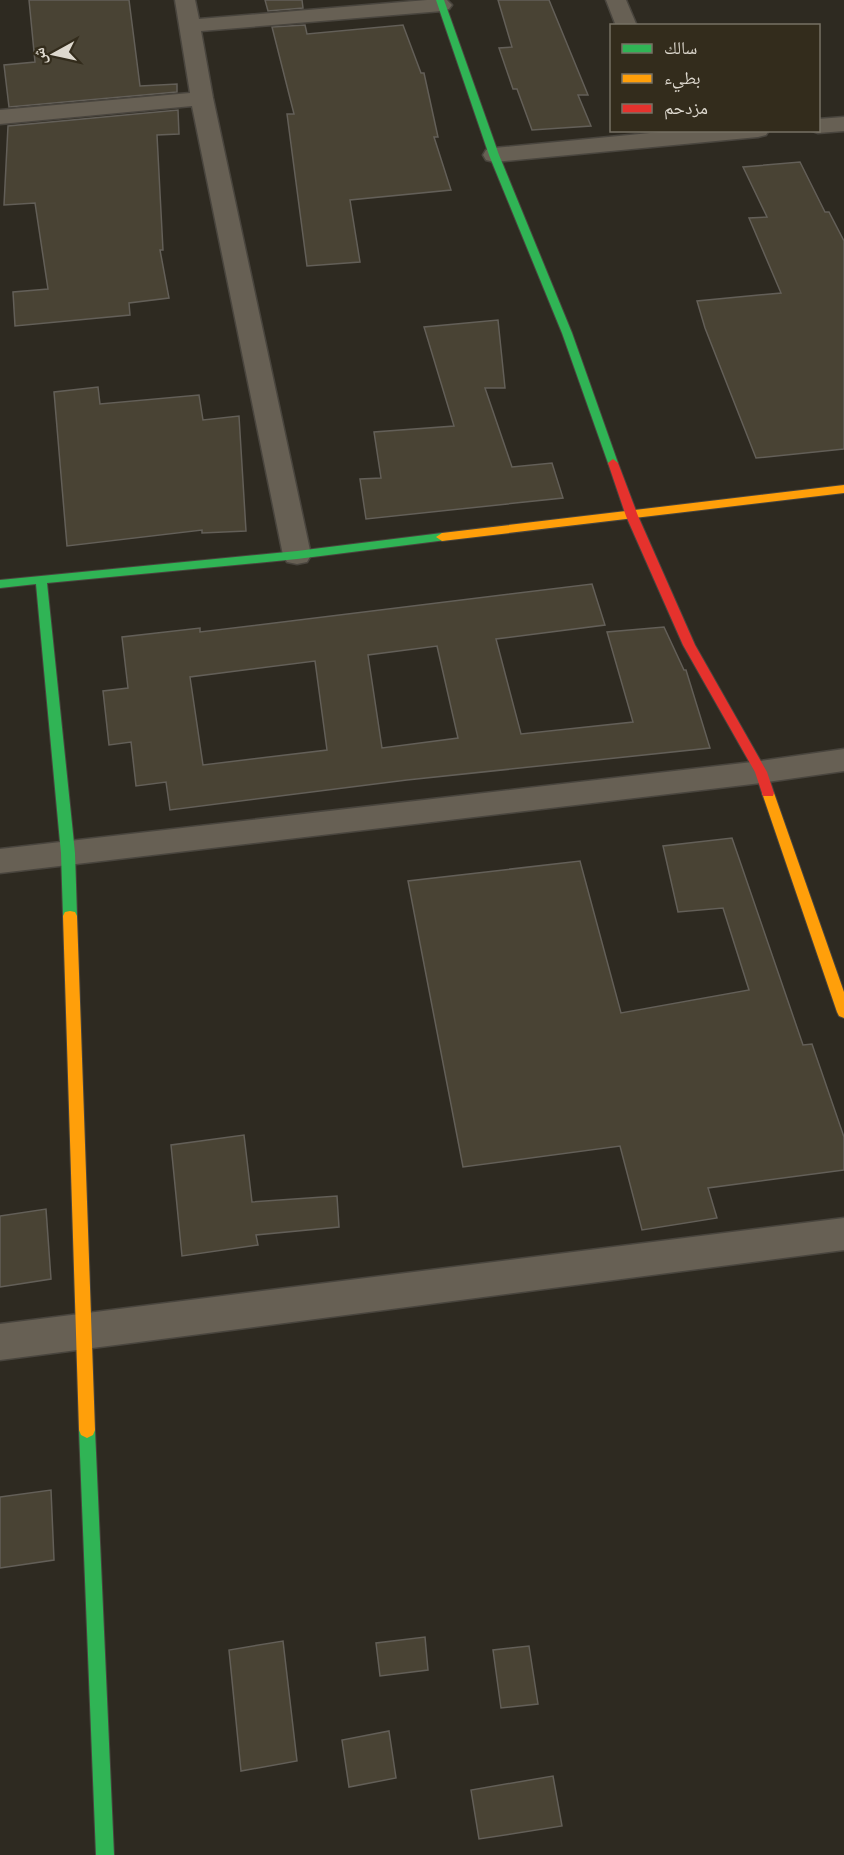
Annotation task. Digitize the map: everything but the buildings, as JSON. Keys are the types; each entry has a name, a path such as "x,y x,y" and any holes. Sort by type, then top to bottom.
{"street":[{"path":"185,0 202,98 297,555"},
{"path":"616,0 626,24"},
{"path":"190,26 441,3 494,155 567,333 632,516 689,645 761,772 844,1012"},
{"path":"0,117 202,98"},
{"path":"494,155 578,149 673,134 716,132"},
{"path":"0,584 297,555 844,489"},
{"path":"40,581 68,853 83,1332 105,1855"},
{"path":"0,861 761,772 844,760"},
{"path":"0,1342 844,1234"}],"traffic: fast":[{"path":"440,0 494,155 567,333 613,463"},
{"path":"0,584 297,555 442,537"},
{"path":"41,581 68,853 70,916"},
{"path":"87,1430 105,1855"}],"traffic: slow":[{"path":"442,537 844,489"},
{"path":"768,793 844,1012"},
{"path":"70,916 87,1430"}],"traffic: jam":[{"path":"613,463 632,516 689,645 761,772 768,793"}]}
